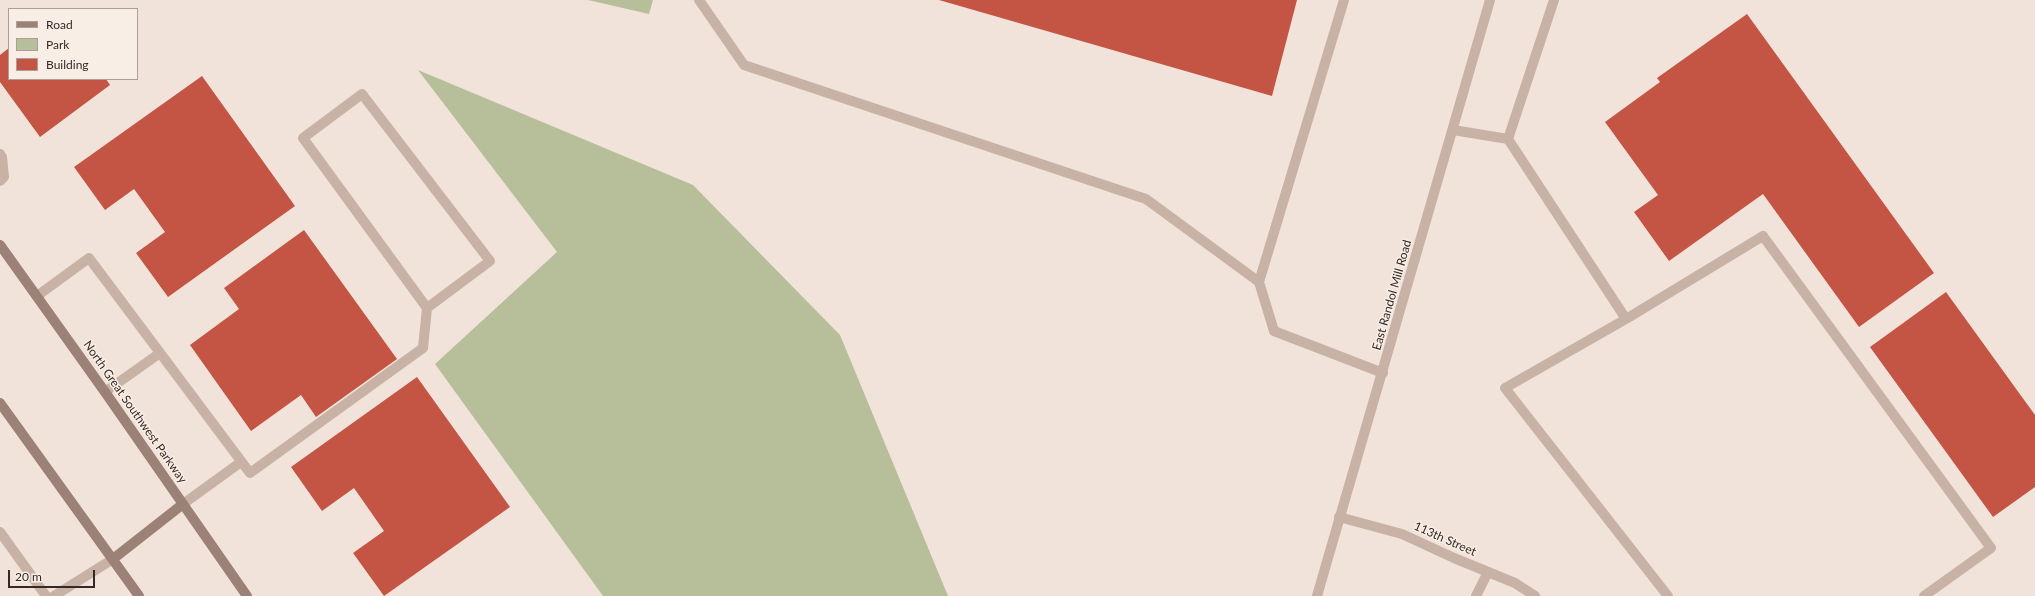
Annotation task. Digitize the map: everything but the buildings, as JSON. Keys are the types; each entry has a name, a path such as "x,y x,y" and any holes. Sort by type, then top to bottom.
{"main road":[{"name":"North Great Southwest Parkway","path":"0,245 105,392 247,596"},
{"path":"0,403 139,596"},
{"path":"113,559 183,504"}],"street":[{"path":"699,0 744,65 1146,199 1259,282"},
{"path":"1344,0 1259,282 1274,331 1383,373"},
{"name":"East Randol Mill Road","path":"1317,596 1339,517 1383,373 1490,0"},
{"path":"1508,139 1554,0"},
{"path":"37,296 89,258 250,473 423,348 427,308 303,138 362,94 490,261 427,308"},
{"path":"1453,130 1508,139 1626,319"},
{"path":"0,182 4,177 1,156"},
{"path":"1668,596 1506,388 1626,319 1763,236 1991,548 1924,596"},
{"path":"105,392 160,353"},
{"path":"183,504 241,462"},
{"name":"113th Street","path":"1339,517 1402,534 1515,583 1535,596"},
{"path":"0,532 46,596"},
{"path":"54,596 113,559"},
{"path":"1476,596 1488,572"}],"green space":[{"path":"588,0 653,0 649,14"},
{"path":"418,70 693,185 840,335 948,596 603,596 435,364 557,252"}]}
